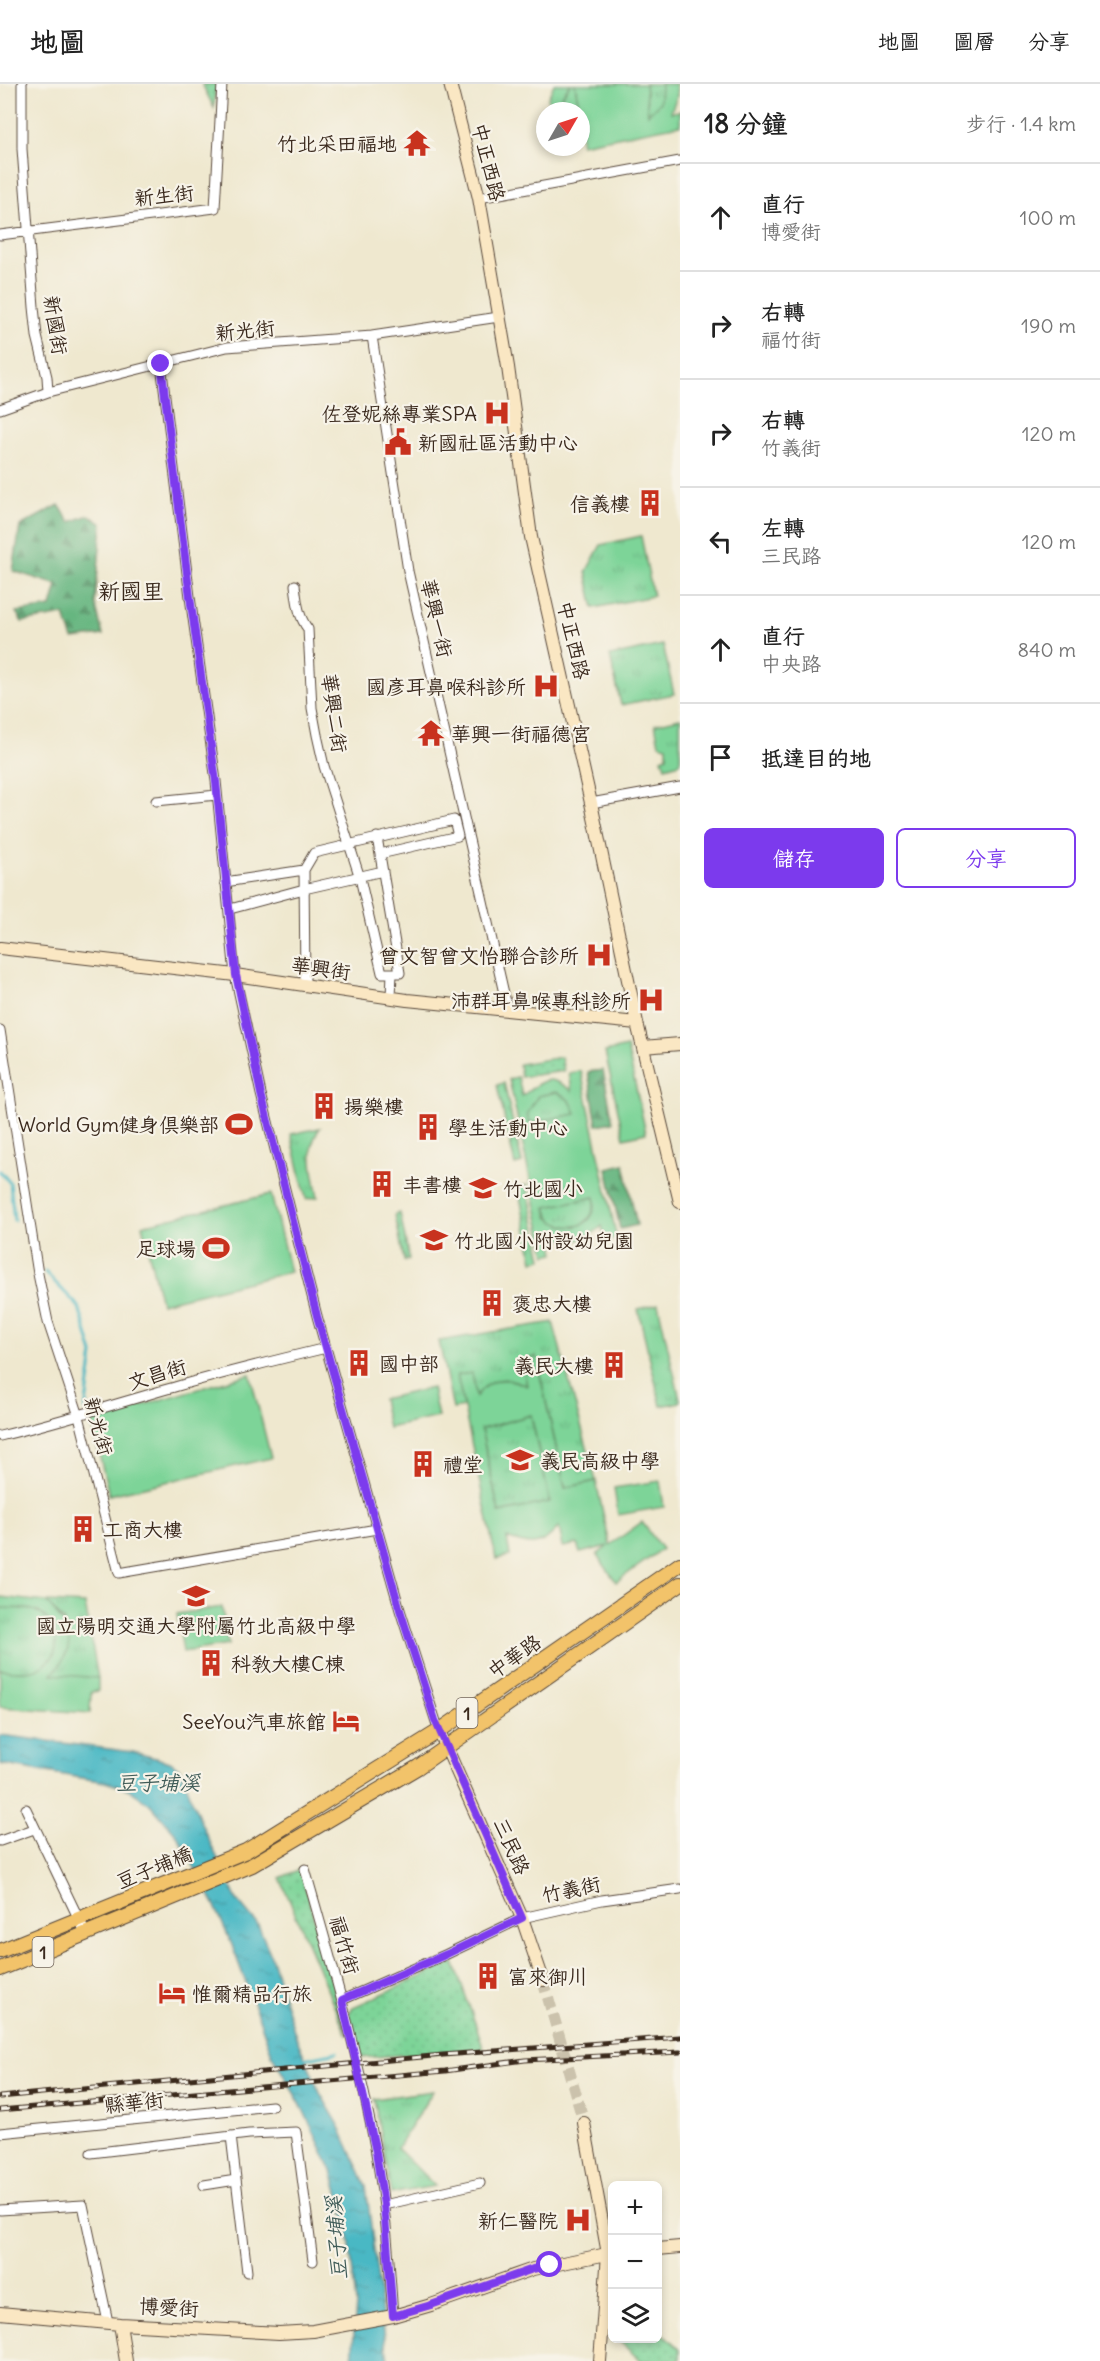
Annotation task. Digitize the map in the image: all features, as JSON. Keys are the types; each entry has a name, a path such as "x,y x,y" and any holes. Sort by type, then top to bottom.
{"main road":[{"name":"中華路","path":"246,1851 439,1731 680,1564"},
{"name":"中華路","path":"252,1865 447,1748 680,1584"},
{"name":"豆子埔橋","path":"77,1919 246,1851"},
{"name":"豆子埔橋","path":"86,1934 252,1865"},
{"name":"1","path":"0,1951 77,1919"},
{"name":"1","path":"0,1969 86,1934"}],"street":[{"name":"新國街","path":"22,84 22,148 37,336 47,377 48,392"},
{"name":"新生街","path":"29,231 215,208 222,84"},
{"name":"中正西路","path":"450,84 479,198 531,537 591,803 637,1023 680,1202"},
{"path":"479,198 680,161"},
{"path":"0,235 29,231"},
{"name":"新光街","path":"0,409 48,392 227,347 372,336 499,317"},
{"name":"華興一街","path":"372,336 408,571 508,1011"},
{"path":"161,364 217,795 236,975 275,1150 326,1348 400,1610 439,1731"},
{"name":"華興二街","path":"295,585 298,609 308,629 312,708 324,766 351,844 382,973 392,973"},
{"path":"591,803 680,787"},
{"path":"156,801 217,795"},
{"path":"305,986 304,870 314,853 454,820 458,836 380,854"},
{"path":"377,837 400,973 392,973 391,997"},
{"path":"225,882 304,870"},
{"path":"230,909 383,871"},
{"name":"華興街","path":"0,948 236,975 305,986 508,1011 637,1023"},
{"name":"新光街","path":"0,1030 38,1274 48,1322 79,1416 119,1573 377,1529"},
{"path":"643,1047 680,1044"},
{"name":"文昌街","path":"0,1436 79,1416 176,1386 326,1348"},
{"name":"三民路","path":"439,1731 522,1918 543,1980"},
{"path":"26,1809 86,1934"},
{"path":"0,1840 34,1829"},
{"name":"福竹街","path":"305,1869 342,2000 376,2152 384,2205 393,2316"},
{"name":"竹義街","path":"342,2000 522,1918 602,1900 680,1889"},
{"name":"縣華街","path":"0,2133 272,2106"},
{"path":"584,2123 608,2244"},
{"path":"91,2153 249,2134 296,2132 313,2261"},
{"path":"231,2136 247,2272"},
{"path":"204,2185 236,2180"},
{"path":"384,2205 480,2183"},
{"path":"0,2210 83,2205 126,2361"},
{"path":"662,2249 680,2247"},
{"path":"393,2316 533,2269 608,2254"},
{"path":"600,2361 608,2275"},
{"name":"博愛街","path":"0,2313 114,2323 279,2333 337,2328 393,2316"}],"green space":[{"path":"202,84 216,84 214,108"},
{"path":"554,84 570,84 561,97 561,102 548,102"},
{"path":"570,84 575,84 578,102 561,102 561,97"},
{"path":"575,84 645,84 648,114 660,102 661,84 676,84 677,96 671,112 680,111 680,125 590,142 590,102 578,102"},
{"path":"645,84 661,84 662,86 660,103 648,114"},
{"path":"59,505 70,522 89,515 102,524 95,603 103,635 73,639 64,615 22,622 16,612 51,607 57,585 13,571 20,526"},
{"path":"641,536 653,596 594,608 586,572 601,545"},
{"path":"663,645 674,694 621,705 610,656"},
{"path":"680,718 680,763 665,767 662,758 667,756 667,746 659,744 655,724"},
{"path":"627,1047 646,1133 624,1138 605,1052"},
{"path":"561,1057 564,1071 521,1077 519,1064"},
{"path":"603,1070 613,1122 597,1125 588,1072"},
{"path":"581,1071 617,1239 605,1241 602,1226 578,1240 566,1240 552,1235 555,1253 546,1255 509,1079 518,1077 522,1096 547,1080 558,1082 572,1091 569,1073","holes":["556,1092 569,1100 576,1114 529,1123 527,1114 538,1096","595,1197 592,1215 581,1225 565,1226 548,1217 546,1207"]},
{"path":"504,1083 522,1163 515,1165 497,1085"},
{"path":"556,1092 570,1100 577,1114 529,1123 527,1114 538,1096"},
{"path":"320,1128 315,1135 312,1152 318,1197 306,1199 291,1134"},
{"path":"624,1164 637,1225 620,1229 607,1168"},
{"path":"527,1185 542,1259 533,1261 518,1187"},
{"name":"足球場","path":"271,1194 290,1272 161,1303 142,1225"},
{"path":"595,1197 594,1209 589,1218 574,1227 557,1224 550,1217 546,1207"},
{"path":"400,1213 409,1259 404,1261 395,1214"},
{"path":"658,1304 680,1400 680,1402 661,1406 638,1309"},
{"path":"553,1322 596,1481 565,1488 536,1357 527,1386 512,1380 499,1380 487,1386 476,1398 457,1375 464,1407 453,1409 439,1341"},
{"path":"536,1357 565,1488 596,1481 610,1545 642,1522 662,1549 616,1582 597,1555 608,1546 580,1553 577,1544 563,1547 559,1527 547,1539 535,1544 507,1538 510,1556 496,1559 457,1375 472,1373 476,1397 486,1385 498,1380 512,1381 527,1386 522,1360","holes":["531,1415 550,1502 499,1513 481,1429"]},
{"path":"250,1374 271,1458 109,1495 91,1420"},
{"path":"432,1388 438,1417 388,1428 382,1399"},
{"path":"531,1415 550,1502 499,1513 481,1429"},
{"path":"660,1481 664,1507 618,1515 614,1488"},
{"path":"0,1597 46,1602 55,1611 66,1629 69,1645 61,1664 52,1674 98,1678 98,1691 91,1692 90,1713 0,1707 0,1670 24,1671 41,1667 52,1658 56,1644 53,1629 44,1617 30,1609 0,1608"},
{"path":"46,1602 85,1604 98,1678 52,1675 64,1621"},
{"path":"222,1607 228,1645 183,1652 177,1614"},
{"path":"0,1608 34,1610 49,1622 56,1636 56,1644 52,1658 46,1664 30,1671 0,1670"},
{"path":"300,1869 347,2036 280,1878"},
{"path":"454,1962 484,2049 360,2058 348,2015 353,2007"},
{"path":"433,2091 397,2148 435,2186 391,2194 374,2099"},
{"path":"662,2333 680,2349 680,2361 641,2361 621,2343 662,2343"}],"water":[{"name":"豆子埔溪","path":"0,1735 133,1752 170,1762 180,1769 202,1825 237,1900 258,1925 270,1953 296,2037 320,2093 339,2125 366,2186 388,2361 352,2361 356,2304 348,2228 332,2171 301,2105 273,2057 232,1945 214,1904 177,1835 150,1804 128,1789 105,1782 0,1764"}],"waterway":[{"path":"0,1171 10,1183 14,1220"},
{"path":"45,1272 79,1307 93,1354 85,1411"},
{"path":"304,2059 337,2052"}],"tunnel":[{"path":"543,1980 584,2123"}],"railway":[{"path":"0,2097 443,2055 680,2037"},
{"path":"0,2110 445,2071 525,2060 680,2052"}],"place":[{"name":"竹北采田福地","path":"417,143"},
{"name":"佐登妮絲專業SPA","path":"497,413"},
{"name":"新國社區活動中心","path":"398,442"},
{"name":"信義樓","path":"650,503"},
{"name":"國彥耳鼻喉科診所","path":"546,686"},
{"name":"華興一街福德宫","path":"431,733"},
{"name":"曾文智曾文怡聯合診所","path":"599,955"},
{"name":"沛群耳鼻喉專科診所","path":"651,1000"},
{"name":"揚樂樓","path":"324,1106"},
{"name":"World Gym健身俱樂部","path":"239,1124"},
{"name":"學生活動中心","path":"428,1127"},
{"name":"丰書樓","path":"382,1184"},
{"name":"竹北國小","path":"483,1188"},
{"name":"竹北國小附設幼兒園","path":"434,1240"},
{"name":"足球場","path":"216,1248"},
{"name":"褒忠大樓","path":"492,1303"},
{"name":"國中部","path":"359,1363"},
{"name":"義民大樓","path":"614,1365"},
{"name":"義民高級中學","path":"520,1460"},
{"name":"禮堂","path":"423,1464"},
{"name":"工商大樓","path":"83,1529"},
{"name":"國立陽明交通大學附屬竹北高級中學","path":"196,1596"},
{"name":"科教大樓C棟","path":"211,1663"},
{"name":"SeeYou汽車旅館","path":"346,1721"},
{"name":"富來御川","path":"488,1976"},
{"name":"惟爾精品行旅","path":"172,1993"},
{"name":"新仁醫院","path":"578,2220"}],"district":[{"name":"新國里","path":"131,591"}],"route":[{"path":"161,364 206,721 216,782 236,975 261,1094 317,1316 400,1610 435,1720 522,1918 342,2000 376,2152 384,2205 393,2316 550,2265"}]}
